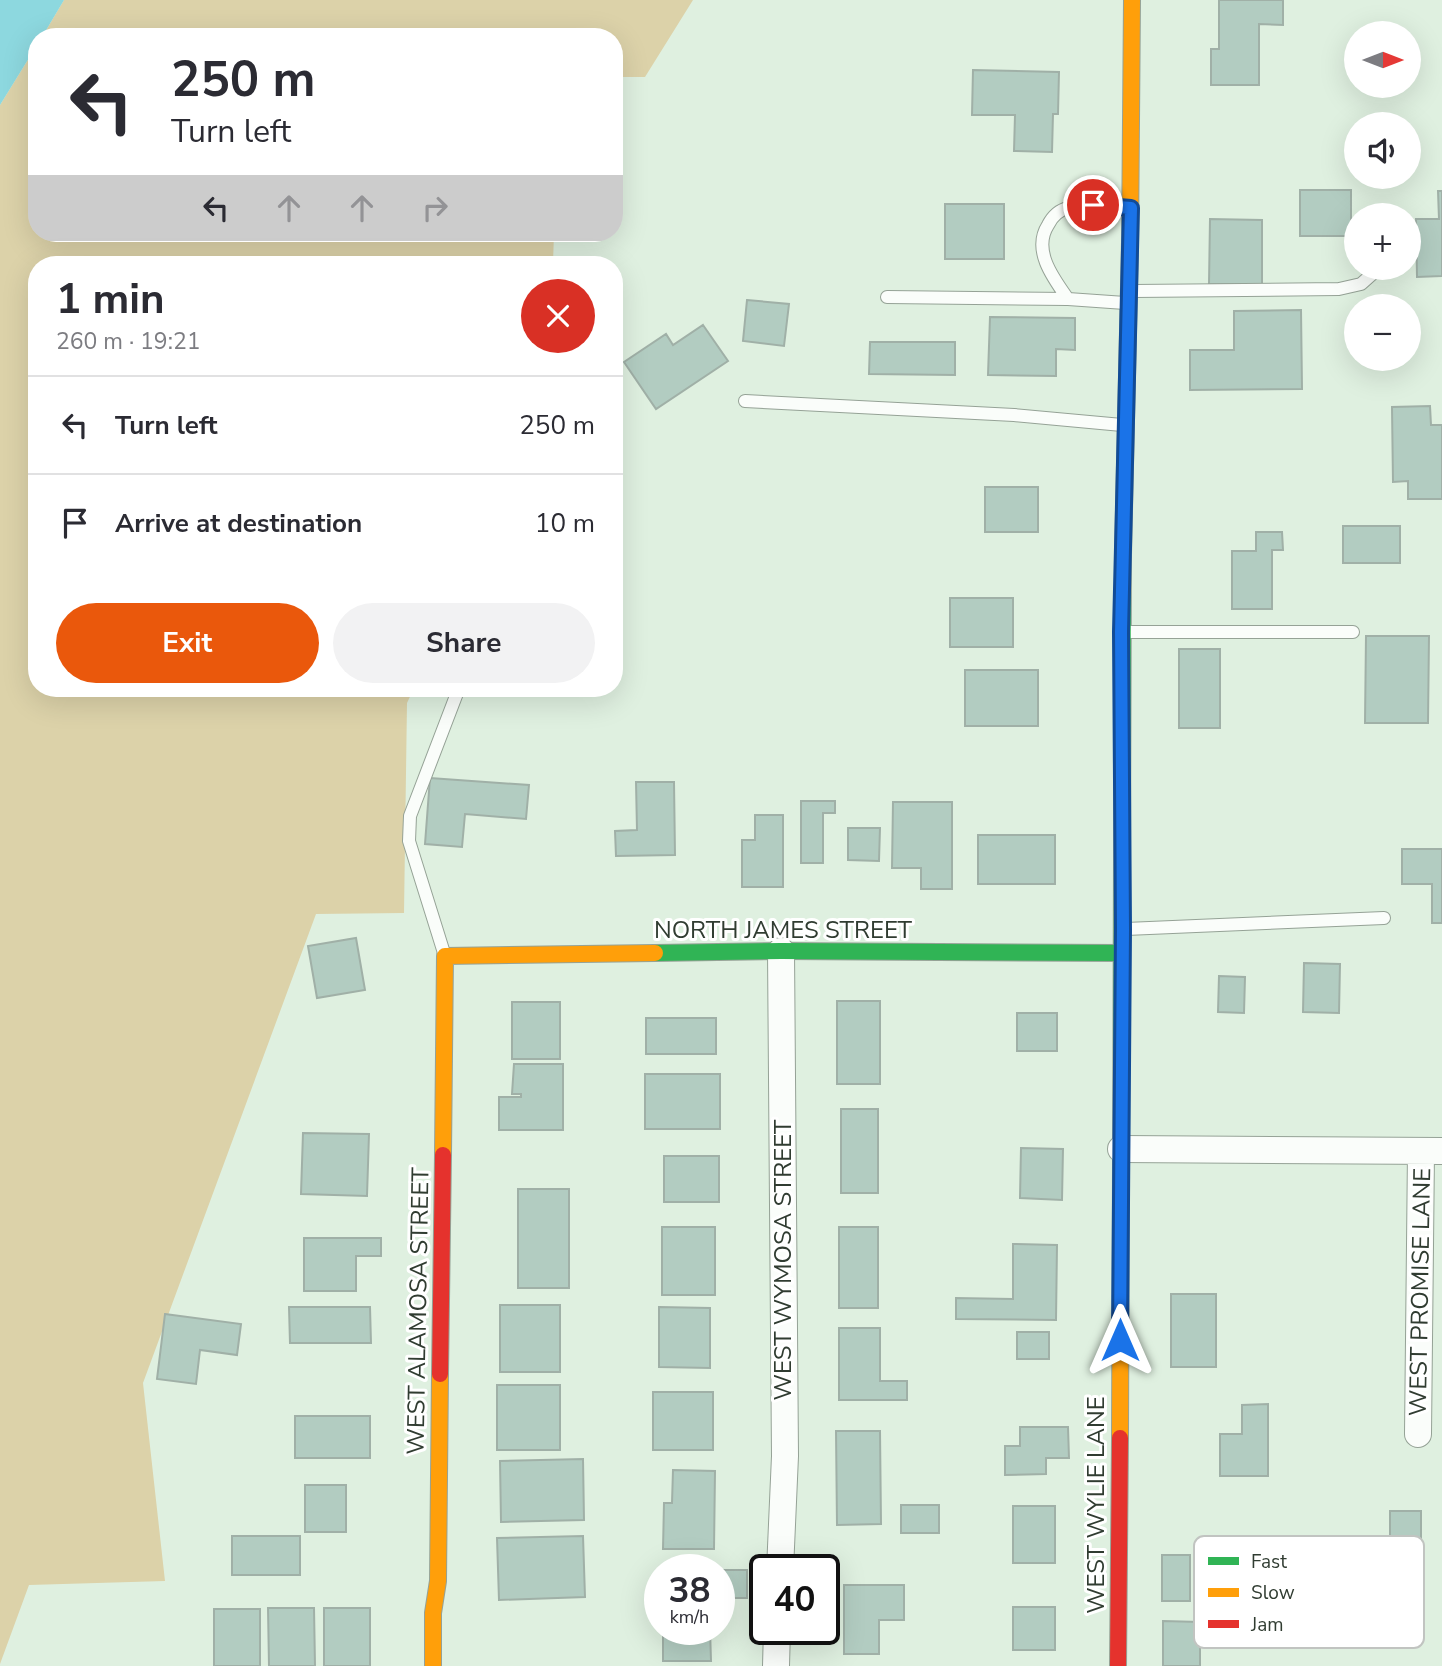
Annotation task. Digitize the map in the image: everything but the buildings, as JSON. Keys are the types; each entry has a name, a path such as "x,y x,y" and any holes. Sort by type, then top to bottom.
{"street":[{"name":"WEST WYLIE LANE","path":"1118,1666 1123,929 1121,632 1131,208 1132,0"},
{"name":"NORTH JAMES STREET","path":"445,956 781,951 1122,953"},
{"name":"WEST WYMOSA STREET","path":"781,951 785,1456 781,1554"},
{"name":"WEST ALAMOSA STREET","path":"433,1666 433,1614 438,1581 445,956"},
{"path":"1121,1149 1432,1151"},
{"name":"WEST PROMISE LANE","path":"1418,1434 1432,1151"},
{"path":"776,1666 777,1645"}],"lane":[{"path":"1068,299 1046,264 1042,248 1044,232 1052,218 1065,208 1093,205 1131,208"},
{"path":"887,297 1129,297 1339,289 1361,284 1366,280"},
{"path":"745,401 1014,415 1126,426"},
{"path":"1121,632 1353,632"},
{"path":"445,956 409,841 410,816 456,697"},
{"path":"1123,929 1384,918"}],"shaded area":[{"path":"64,0 693,0 645,77 623,77 623,28 47,28"},
{"path":"28,60 28,242 554,242 553,256 28,256 28,697 410,697 407,703 404,913 316,914 143,1383 165,1581 29,1585 0,1664 0,105"}],"water":[{"path":"0,0 64,0 47,28 28,28 28,60 0,105"}],"traffic: fast":[{"path":"1121,1165 1123,555"},
{"path":"655,953 1122,953"}],"traffic: slow":[{"path":"1130,242 1132,0"},
{"path":"443,1155 445,956 655,953"},
{"path":"1120,1438 1121,1165"},
{"path":"433,1666 433,1613 438,1581 440,1374"}],"traffic: jam":[{"path":"1123,555 1130,242"},
{"path":"440,1374 443,1155"},
{"path":"1118,1666 1120,1438"}],"route":[{"path":"1093,205 1131,208 1121,632 1123,929 1120,1340"}]}
